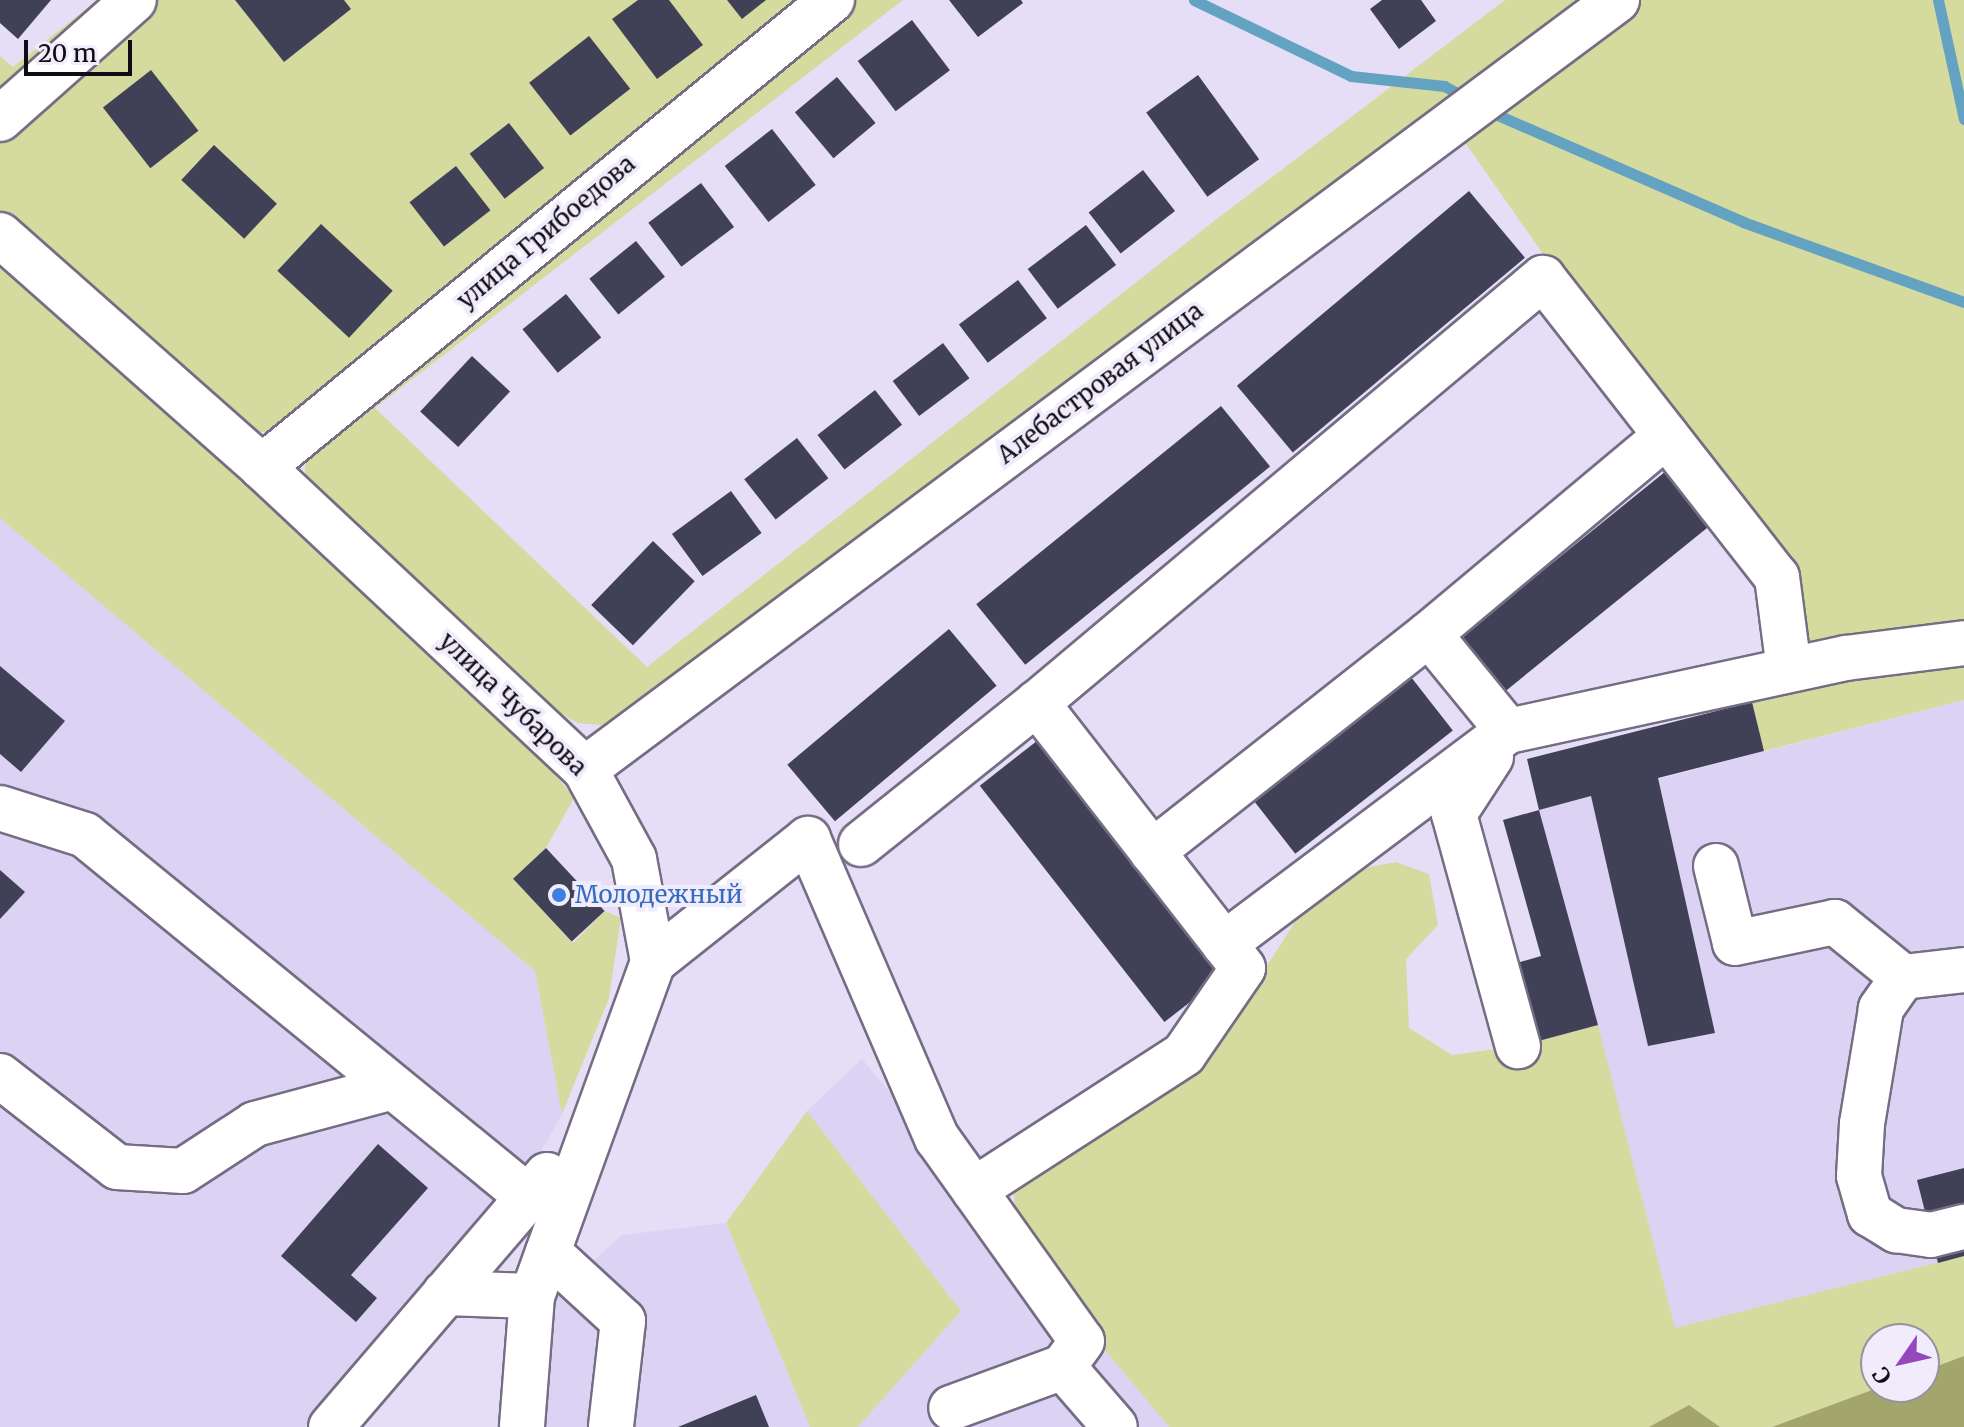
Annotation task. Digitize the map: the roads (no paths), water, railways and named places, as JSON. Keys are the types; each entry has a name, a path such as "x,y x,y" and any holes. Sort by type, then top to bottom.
{"street":[{"path":"0,119 134,0"},
{"name":"улица Грибоедова","path":"262,467 832,0"},
{"name":"Алебастровая улица","path":"585,769 1617,0"},
{"name":"улица Чубарова","path":"0,235 262,467 585,769 634,859 653,962"},
{"path":"861,844 1037,703 1543,278 1777,577 1789,669"},
{"path":"1152,852 1429,634 1666,436"},
{"path":"1429,634 1508,731"},
{"path":"1224,944 1508,731 1789,669 1964,643"},
{"path":"974,1190 1184,1054 1243,968 1037,703"},
{"path":"1508,731 1454,814 1518,1046"},
{"path":"0,808 85,835 528,1197"},
{"path":"522,1427 532,1296 653,962 808,839 937,1138 1082,1341 1063,1367 948,1406"},
{"path":"1716,866 1735,943 1835,922 1903,977 1964,970"},
{"path":"1903,977 1881,1009 1859,1176 1870,1214 1896,1230 1931,1235 1964,1227"},
{"path":"0,1076 117,1167 183,1171 255,1124 393,1087"},
{"path":"331,1427 598,1116"},
{"path":"548,1252 623,1321 611,1427"},
{"path":"445,1293 532,1296"},
{"path":"1063,1367 1115,1427"}],"waterway":[{"path":"1194,0 1351,76 1444,86 1468,99"},
{"path":"1938,0 1964,119"},
{"path":"1486,110 1743,222 1964,302"}],"place":[{"name":"Молодежный","path":"559,895"}]}
